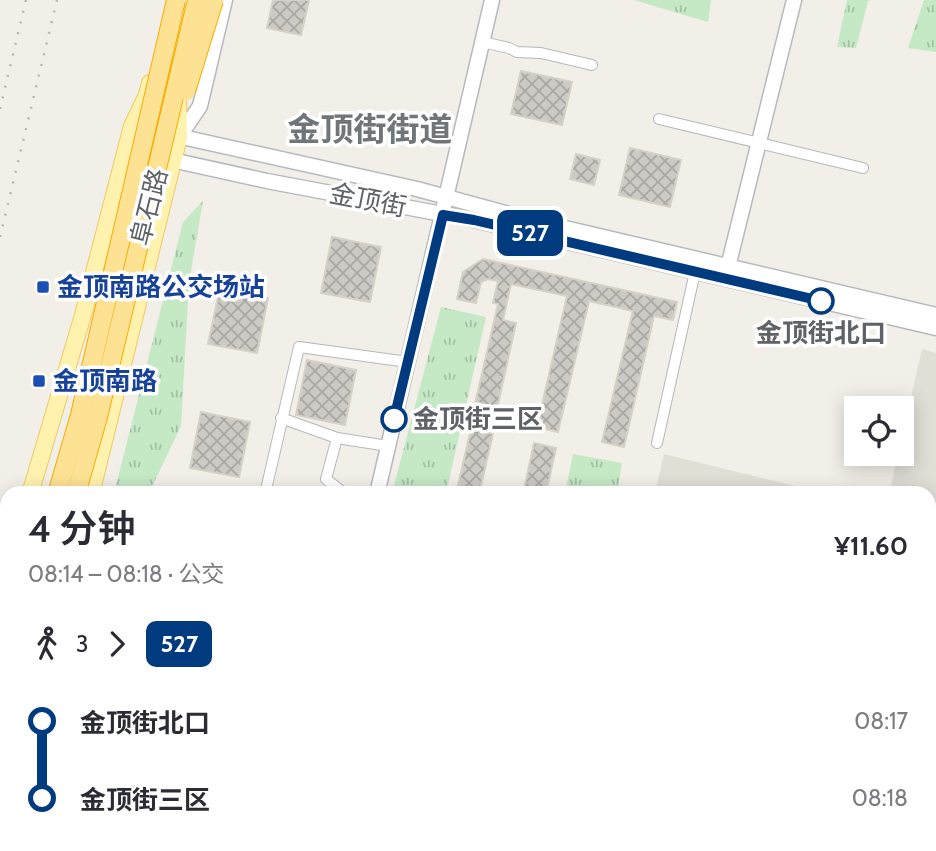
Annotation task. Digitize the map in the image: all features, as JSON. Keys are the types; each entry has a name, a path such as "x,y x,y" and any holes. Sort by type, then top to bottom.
{"highway":[{"name":"阜石路","path":"59,486 80,415 176,0"},
{"name":"阜石路","path":"78,486 172,148 199,0"},
{"path":"172,148 214,0"}],"main road":[{"path":"32,486 83,315 132,126 147,95 169,0"},
{"path":"93,486 162,208 172,148 200,106 225,0"},
{"path":"381,486 388,446 492,0"},
{"path":"728,267 794,0"},
{"name":"金顶街","path":"132,126 172,148 443,215 936,328"},
{"name":"金顶街","path":"126,150 172,148 417,189 531,220 936,315"},
{"path":"114,197 162,208"}],"street":[{"path":"482,42 509,47 517,52 541,53 592,65"},
{"path":"659,119 863,168"},
{"path":"657,443 695,272"},
{"path":"267,486 299,346 408,362"},
{"path":"281,418 337,438 388,446"},
{"path":"334,486 326,480 337,438"}],"shaded area":[{"path":"922,349 936,353 936,486 891,486 895,466 914,466 914,396 911,396"},
{"path":"664,454 795,486 657,486"}],"green space":[{"path":"634,0 711,0 708,22"},
{"path":"847,0 871,0 868,1 856,48 837,47"},
{"path":"924,0 936,0 936,52 908,48"},
{"path":"203,201 189,282 181,426 152,486 116,486 183,222"},
{"path":"441,307 486,317 448,486 394,486"},
{"path":"573,454 622,463 618,486 566,486"}],"building":[{"path":"273,0 309,0 301,35 267,28"},
{"path":"521,71 572,82 562,125 511,114"},
{"path":"630,148 681,160 670,207 619,195"},
{"path":"576,154 600,160 594,185 570,179"},
{"path":"332,237 381,247 370,302 321,293"},
{"path":"483,259 677,302 673,320 654,316 624,447 602,442 633,311 589,301 558,432 537,427 567,296 511,284 503,320 516,323 495,418 473,413 498,304 493,303 498,281 488,279 481,282 476,303 457,299 463,272"},
{"path":"220,288 268,298 257,353 208,344"},
{"path":"307,360 356,370 345,425 296,415"},
{"path":"201,412 250,422 239,477 190,468"},
{"path":"471,429 493,434 481,486 458,486"},
{"path":"534,443 556,448 548,486 525,486"}],"railway":[{"path":"0,109 26,0"},
{"path":"0,237 57,0"}],"bus line":[{"name":"527","path":"394,419 443,215 821,301"}],"place":[{"name":"金顶南路公交场站","path":"43,287"},
{"name":"金顶街北口","path":"821,301"},
{"name":"金顶南路","path":"39,381"},
{"name":"金顶街三区","path":"394,419"}],"district":[{"name":"金顶街街道","path":"370,129"}]}
